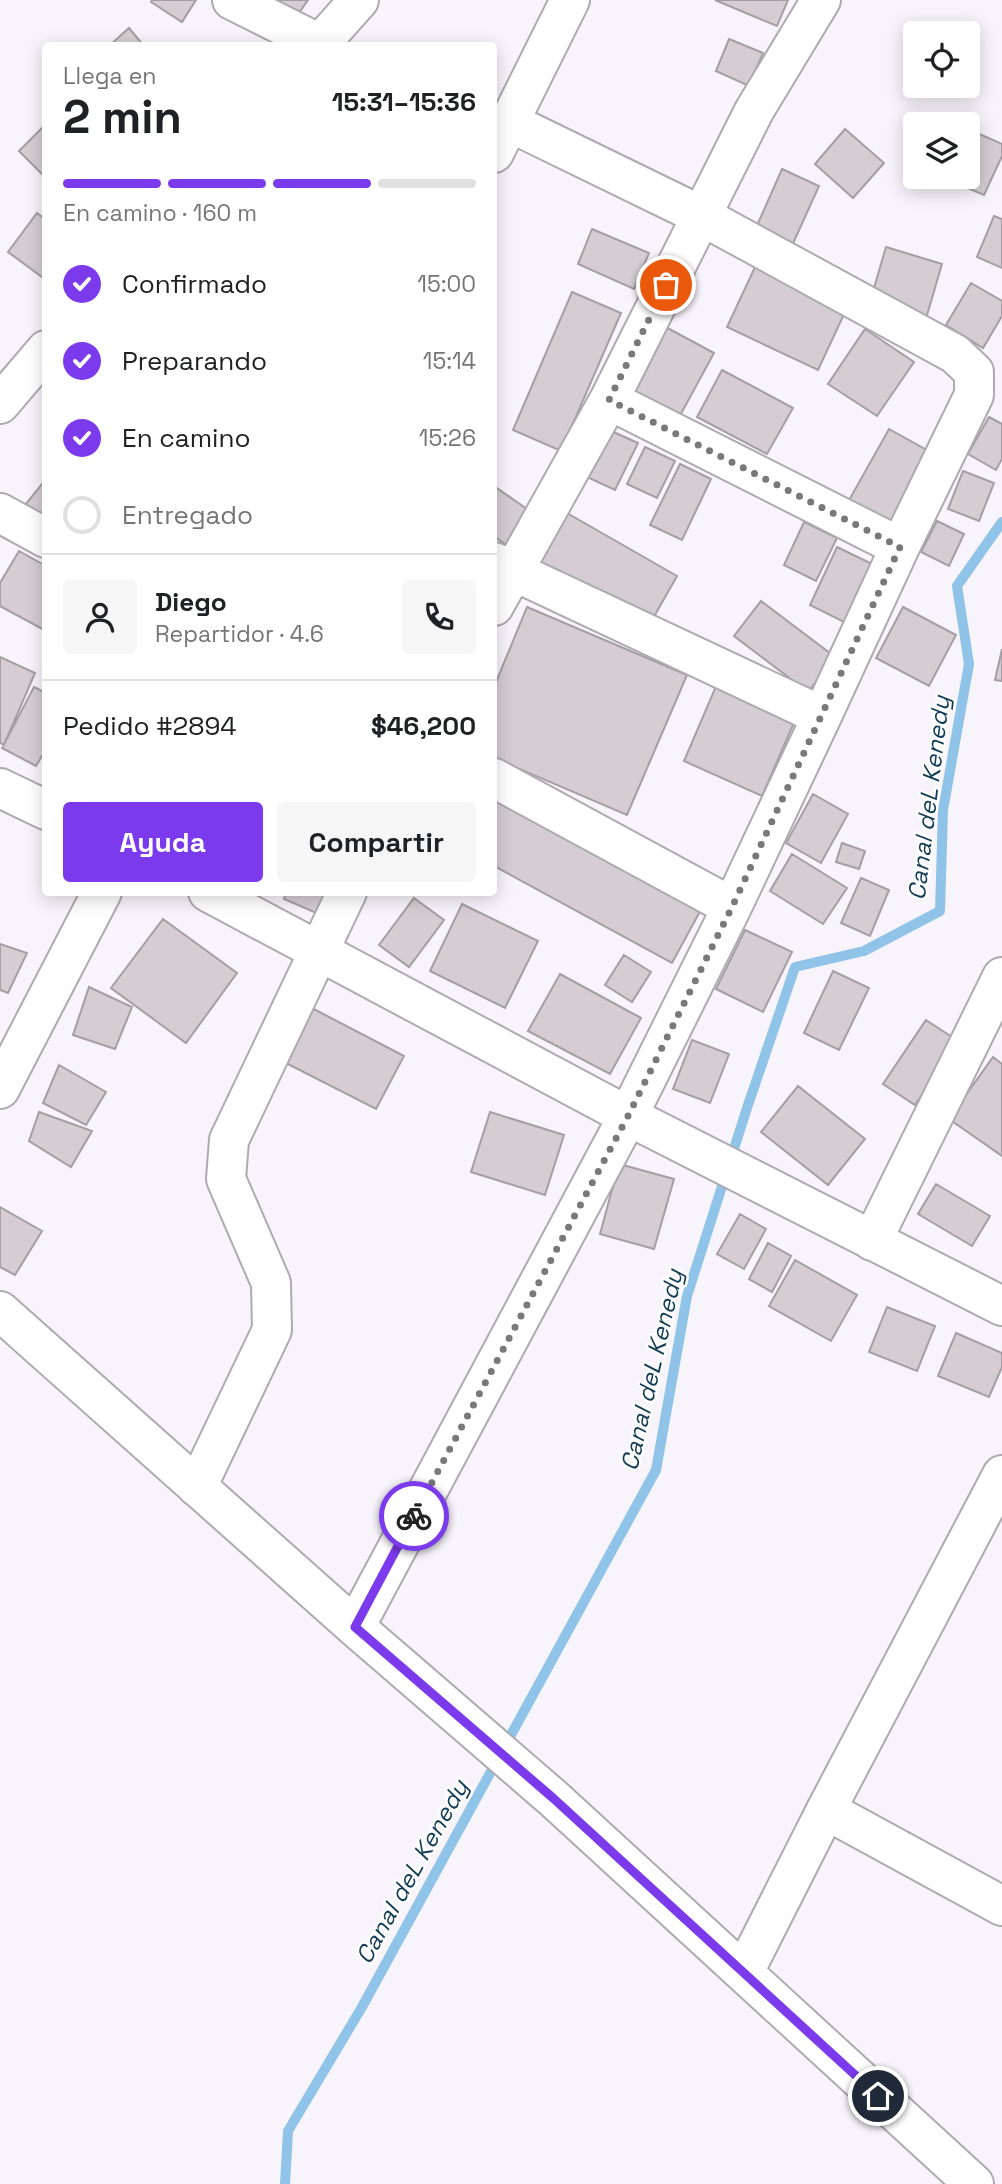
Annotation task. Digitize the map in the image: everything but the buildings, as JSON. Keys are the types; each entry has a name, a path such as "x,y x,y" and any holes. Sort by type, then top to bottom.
{"street":[{"path":"232,0 313,42"},
{"path":"322,42 359,0"},
{"path":"355,1627 628,1116 732,907 974,395 974,372 955,354 701,215 501,137 570,0"},
{"path":"497,593 503,567 609,400 754,111 821,0"},
{"path":"0,404 42,355"},
{"path":"609,400 900,547"},
{"path":"0,513 42,536"},
{"path":"503,567 822,716"},
{"path":"497,780 732,907"},
{"path":"0,788 42,808"},
{"path":"0,1088 100,896"},
{"path":"216,896 628,1116 1002,1307"},
{"path":"197,1487 272,1330 271,1283 226,1179 229,1140 345,896"},
{"path":"872,1241 991,1028 1002,977"},
{"path":"0,1311 355,1627 553,1798 974,2184"},
{"path":"744,1972 1002,1475"},
{"path":"826,1810 1002,1906"}],"waterway":[{"name":"Canal deL Kenedy","path":"285,2184 288,2131 362,2007 656,1470 687,1296 795,967 864,951 940,911 943,810 969,664 957,586 1002,522"}],"way so far":[{"path":"414,1516 628,1116 732,907 900,547 609,400 666,285"}],"route":[{"path":"414,1516 355,1627 553,1798 878,2096"}]}
